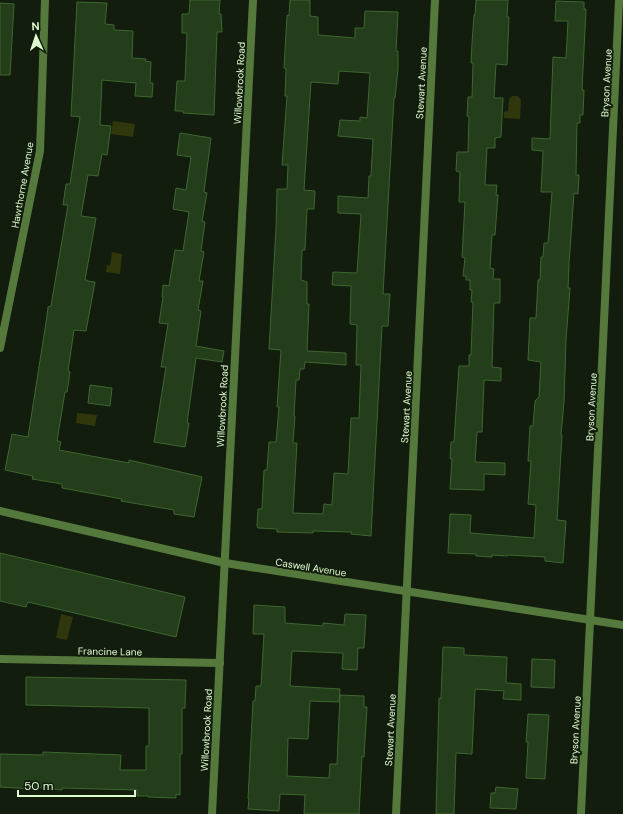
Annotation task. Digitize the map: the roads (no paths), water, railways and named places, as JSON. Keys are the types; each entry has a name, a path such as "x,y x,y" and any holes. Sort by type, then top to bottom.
{"street":[{"name":"Hawthorne Avenue","path":"0,348 40,151 45,0"},
{"name":"Willowbrook Road","path":"212,814 253,0"},
{"name":"Stewart Avenue","path":"396,814 434,0"},
{"name":"Bryson Avenue","path":"581,814 619,0"},
{"name":"Caswell Avenue","path":"0,511 225,564 623,625"},
{"name":"Francine Lane","path":"0,659 220,663"}]}
